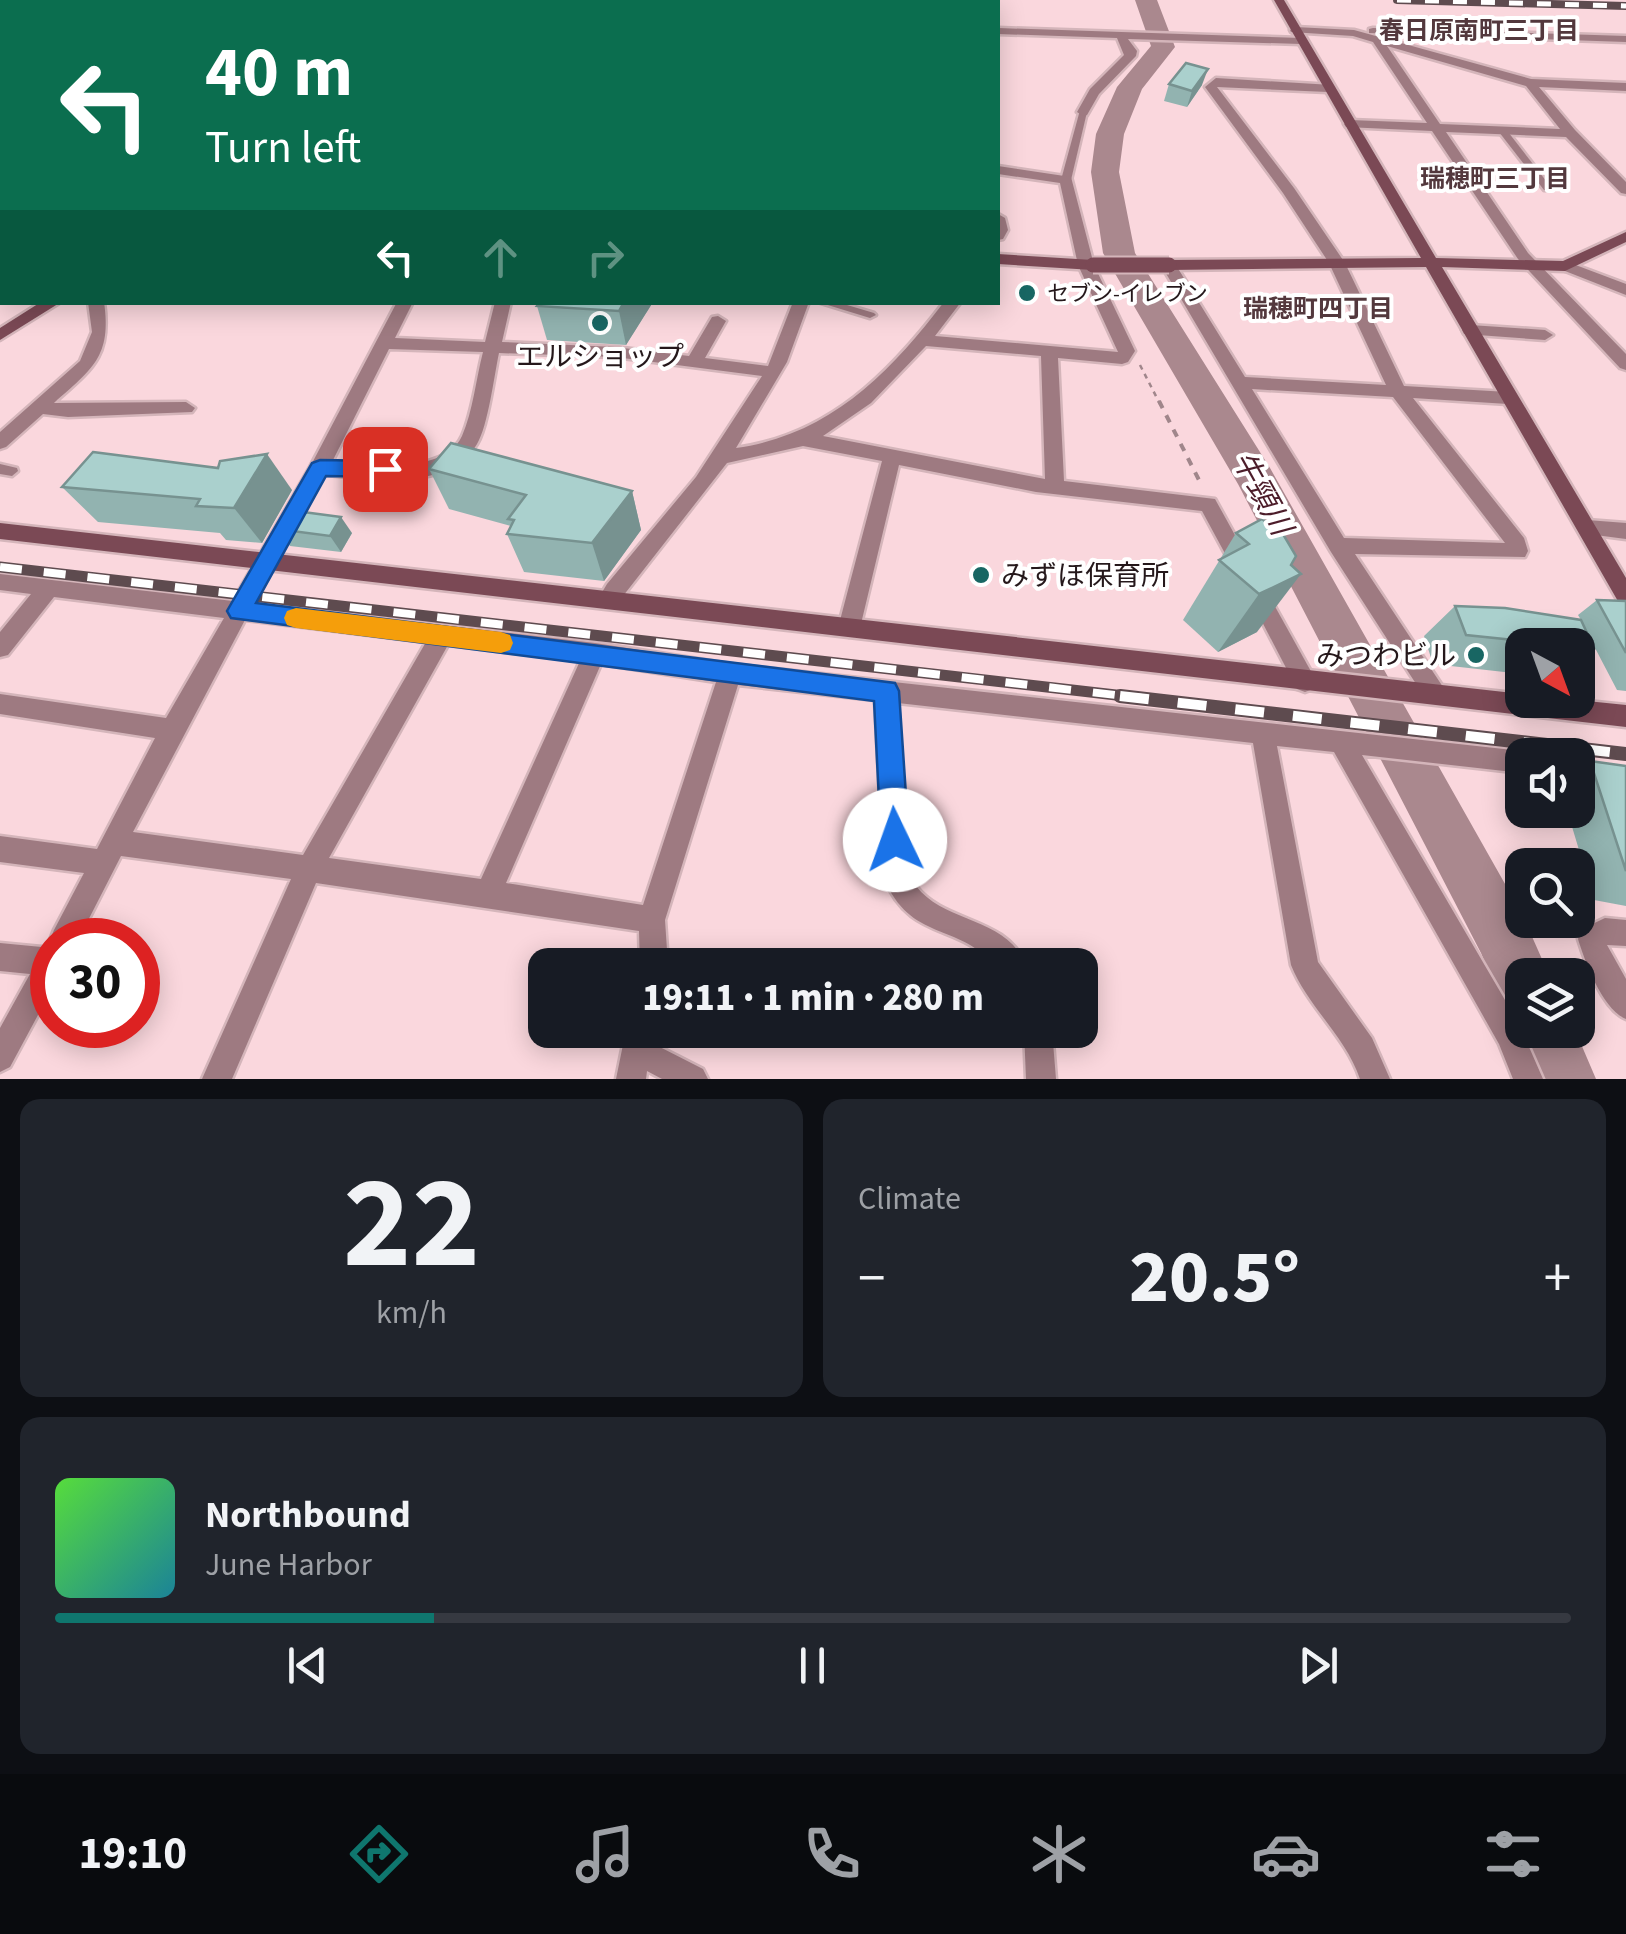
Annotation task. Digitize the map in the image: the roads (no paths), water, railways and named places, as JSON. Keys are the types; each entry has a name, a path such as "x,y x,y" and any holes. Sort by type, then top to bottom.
{"street":[{"path":"1278,0 1626,597"},
{"path":"1000,31 1183,38 1354,33 1626,38"},
{"path":"1354,33 1530,83 1626,87"},
{"path":"1083,112 1094,92 1130,56 1125,35"},
{"path":"1607,38 1626,56"},
{"path":"1378,41 1534,267 1626,364"},
{"path":"1328,88 1216,82 1211,87 1337,263 1398,391 1518,550 1338,546"},
{"path":"1530,83 1570,133 1626,190"},
{"path":"1350,124 1570,133"},
{"path":"925,341 1122,358 1128,350 1090,265 1066,180 1000,170"},
{"path":"1565,266 1626,236"},
{"path":"1000,259 1090,265 1433,262 1565,266 1626,290"},
{"path":"1169,264 1338,546 1436,694"},
{"path":"0,334 48,305"},
{"path":"0,442 86,364 100,332 96,305"},
{"path":"75,918 172,730 320,468 403,305"},
{"path":"320,468 418,470 450,459 470,440 502,305"},
{"path":"608,599 718,458 773,372 793,332 800,305"},
{"path":"718,458 802,439 826,426 925,341 951,305"},
{"path":"694,362 718,321"},
{"path":"1470,330 1545,335"},
{"path":"384,343 615,352 773,372"},
{"path":"1049,352 1055,486"},
{"path":"1238,382 1508,398"},
{"path":"39,407 68,412 186,408"},
{"path":"802,439 1055,486 1208,504 1305,682"},
{"path":"849,628 892,457"},
{"path":"1587,528 1626,531"},
{"path":"0,530 1626,716"},
{"path":"0,582 730,674 1505,760"},
{"path":"0,648 49,588"},
{"path":"217,1079 308,868 440,636"},
{"path":"488,893 595,654"},
{"path":"653,948 652,920 730,674"},
{"path":"886,691 897,878 904,897 918,910 987,936 997,948"},
{"path":"0,704 172,730"},
{"path":"1264,735 1305,965 1315,986 1369,1056 1374,1079"},
{"path":"1340,740 1509,1034 1528,1079"},
{"path":"0,849 108,852 308,868 652,920"},
{"path":"1626,933 1605,931 1592,939 1598,959 1626,1005"},
{"path":"0,957 30,960"},
{"path":"0,1057 30,1002"},
{"path":"1039,1048 1041,1079"},
{"path":"636,1053 693,1079"}],"lane":[{"path":"1066,180 1083,112"},
{"path":"1502,130 1548,188"},
{"path":"833,305 870,315"}],"waterway":[{"name":"牛頸川","path":"1146,0 1163,47 1130,87 1110,134 1105,172 1119,253 1256,479 1512,958"},
{"name":"牛頸川","path":"1552,1048 1565,1079"}],"railway":[{"path":"1397,0 1626,6"},
{"path":"0,567 1142,698"},
{"path":"1120,696 1626,754"}],"place":[{"name":"セブン-イレブン","path":"1027,293"},
{"name":"エルショップ","path":"600,323"},
{"name":"みずほ保育所","path":"981,575"},
{"name":"みつわビル","path":"1476,655"}],"district":[{"name":"春日原南町三丁目","path":"1479,30"},
{"name":"瑞穂町三丁目","path":"1495,178"},
{"name":"瑞穂町四丁目","path":"1318,308"}]}
